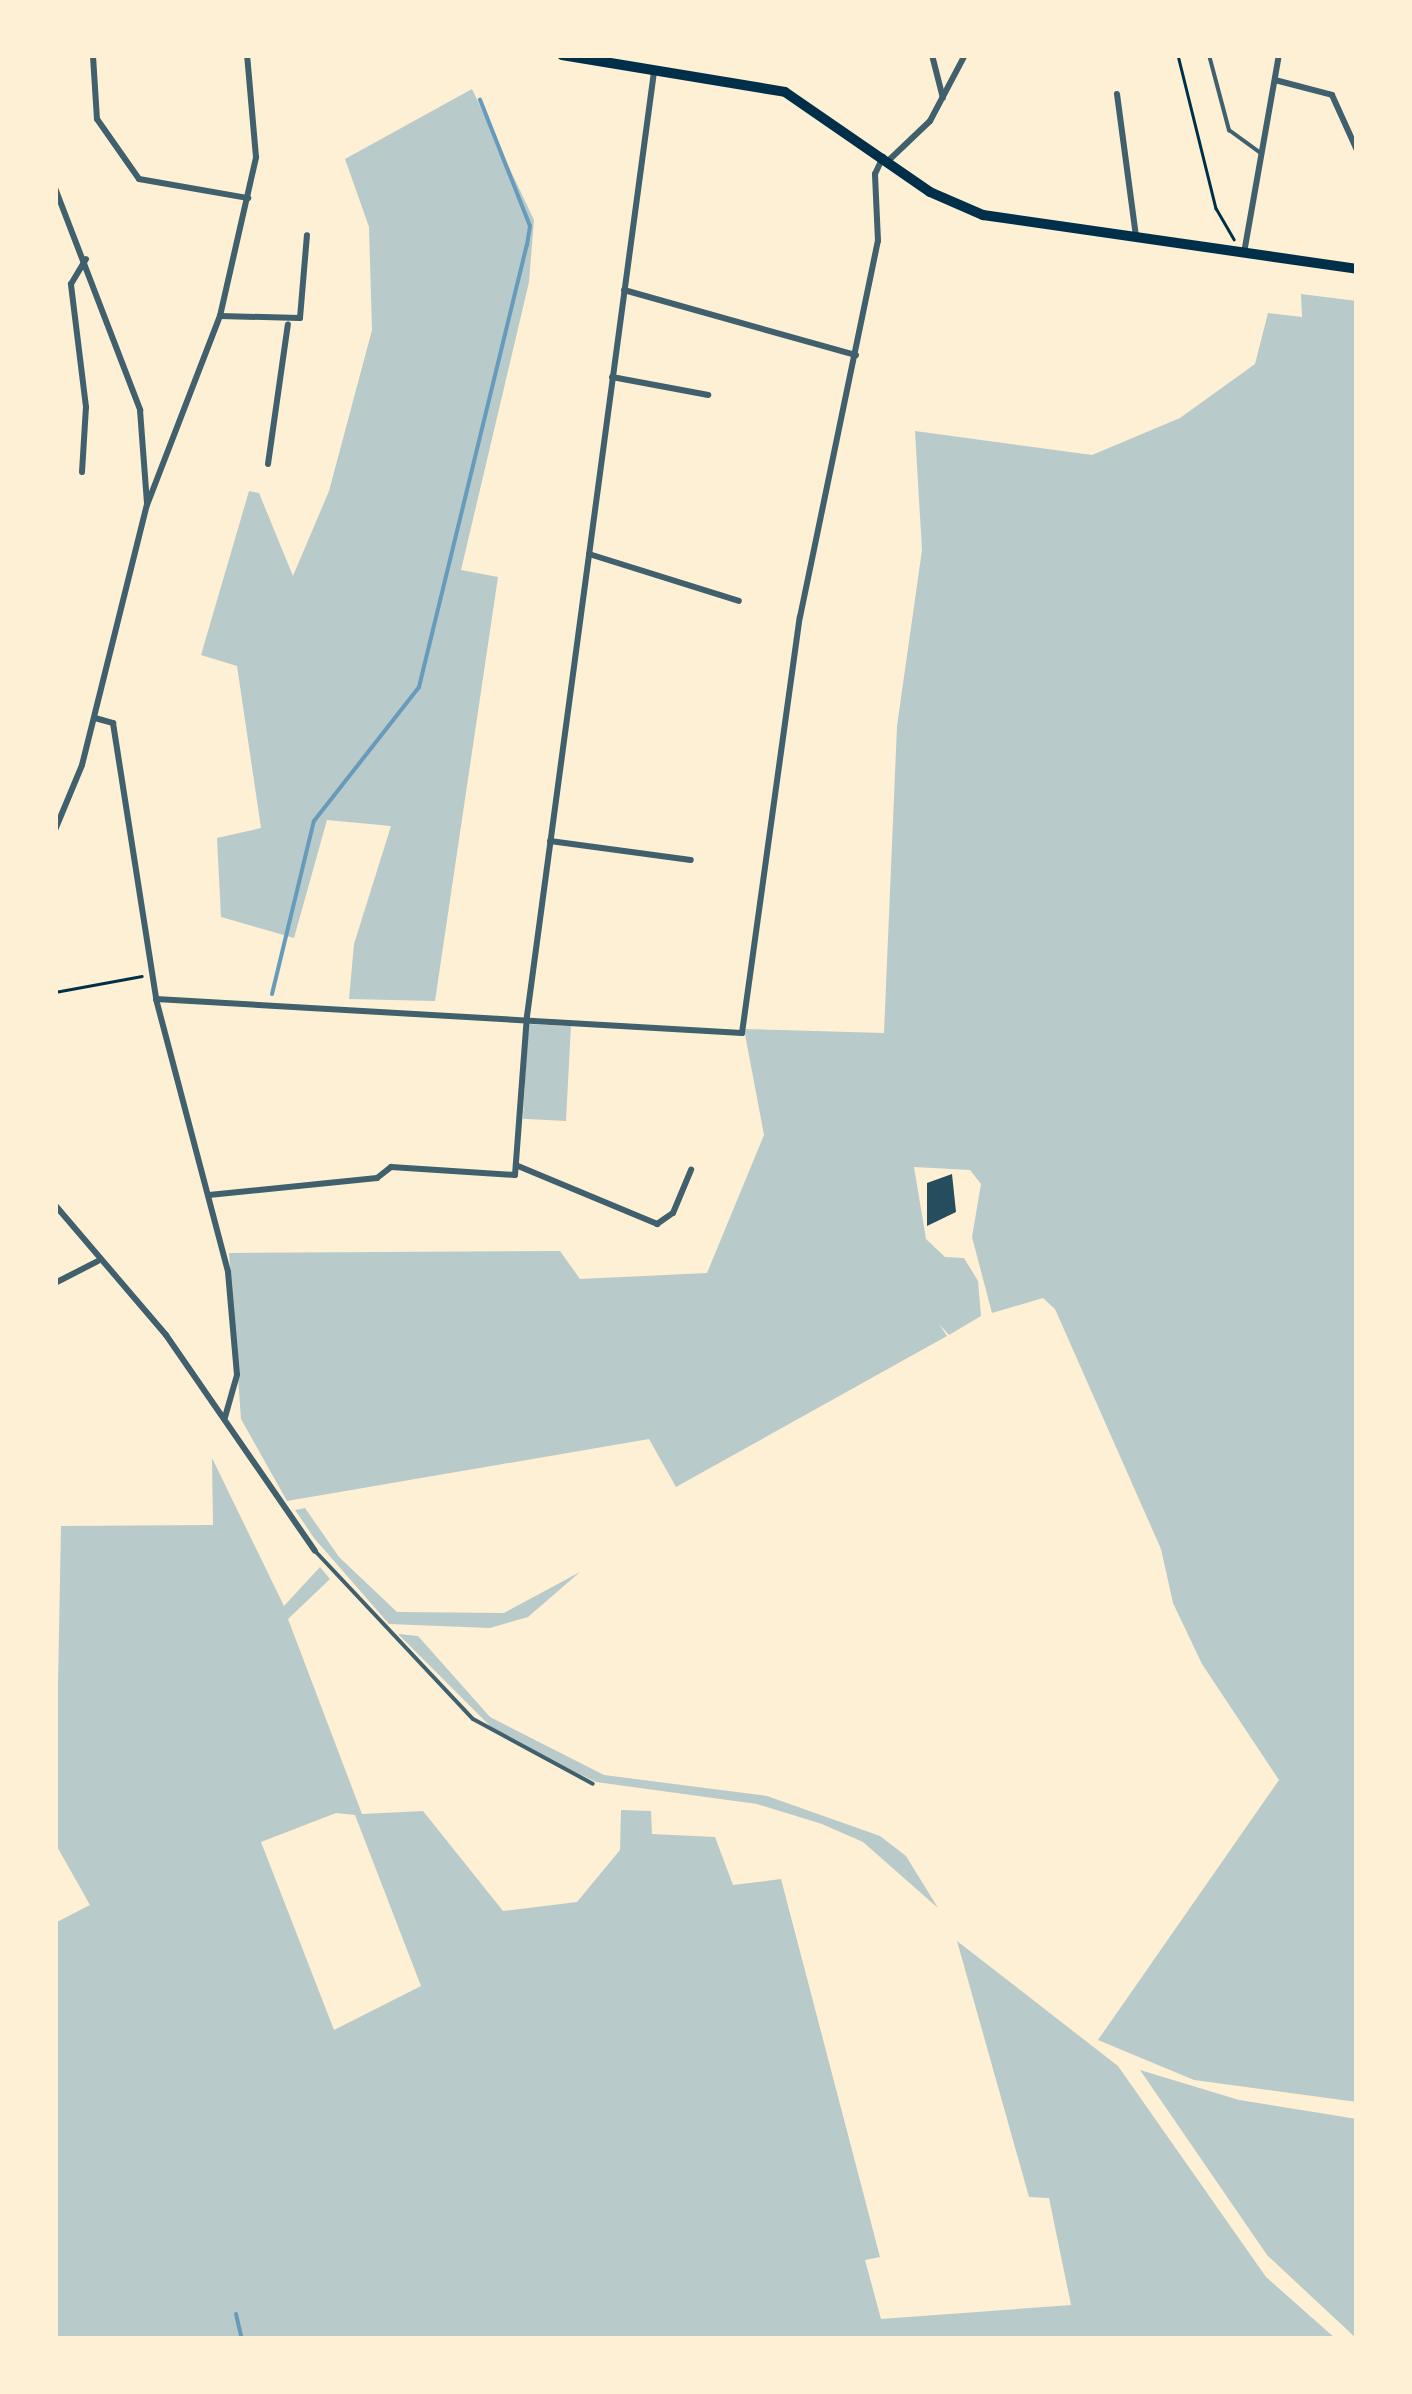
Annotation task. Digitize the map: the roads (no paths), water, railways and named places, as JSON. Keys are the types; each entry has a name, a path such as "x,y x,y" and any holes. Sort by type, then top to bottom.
{"main road":[{"path":"562,55 639,71 785,92 971,211 1357,268"}],"street":[{"path":"55,830 95,718 147,505 220,316 256,157 247,55"},
{"path":"639,71 643,55"},
{"path":"932,55 943,99"},
{"path":"156,1000 527,1016 742,1033 800,617 856,354 886,159 943,99 965,55"},
{"path":"1244,252 1279,55"},
{"path":"93,56 98,119 139,178 248,198"},
{"path":"209,1195 377,1178 391,1168 515,1174 527,1016 654,72"},
{"path":"1275,80 1332,95 1357,150"},
{"path":"1117,94 1136,238"},
{"path":"55,188 86,258 140,410 147,505"},
{"path":"220,316 288,324 300,318 307,235"},
{"path":"82,472 86,407 71,284 86,258"},
{"path":"624,290 856,354"},
{"path":"268,464 288,324"},
{"path":"612,377 708,395"},
{"path":"589,554 739,601"},
{"path":"95,718 113,723 156,1000 209,1195 238,1374 225,1417"},
{"path":"550,841 691,860"},
{"path":"518,1166 658,1224 673,1214 692,1170"},
{"path":"55,1205 225,1417 315,1551"},
{"path":"55,1283 98,1261"}],"lane":[{"path":"1209,55 1229,130 1262,154"},
{"path":"315,1551 473,1719 592,1784"}],"waterway":[{"path":"272,994 314,821 419,687 527,245 530,226 480,100"},
{"path":"236,2314 242,2339"}]}
